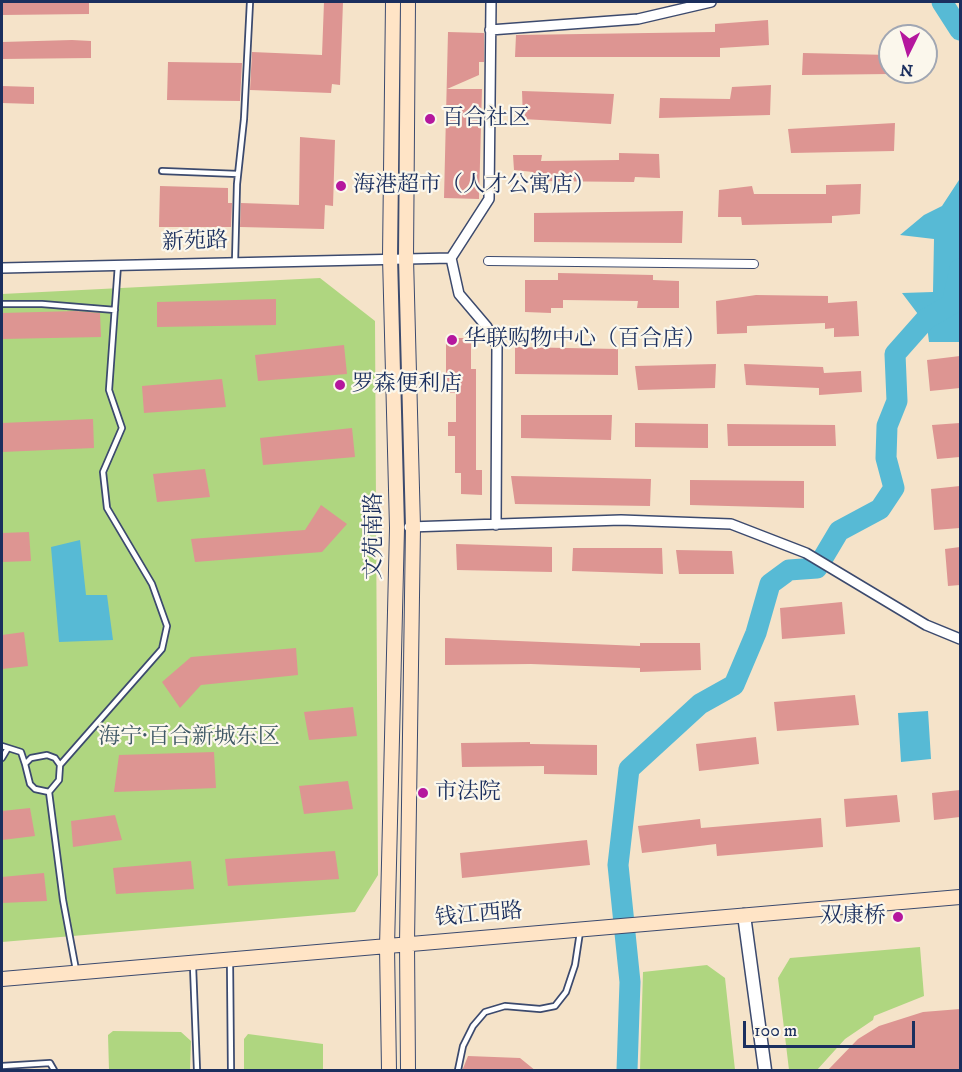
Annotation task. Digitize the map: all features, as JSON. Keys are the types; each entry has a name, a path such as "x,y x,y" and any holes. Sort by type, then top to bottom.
{"main road":[{"name":"文苑南路","path":"389,1071 387,947 397,528 390,257 393,2"},
{"name":"文苑南路","path":"408,2 406,258 413,527 407,943 408,1071"},
{"name":"钱江西路","path":"2,979 960,897"}],"street":[{"path":"491,2 489,199 451,258 459,294 488,327 497,346 496,525"},
{"path":"490,30 638,19 711,2"},
{"name":"新苑路","path":"2,268 390,257 451,258"},
{"path":"488,261 754,264"},
{"path":"397,528 621,520 731,524 806,553 926,625 960,639"},
{"path":"744,915 765,1071"}],"lane":[{"path":"235,262 238,174 244,119 250,2"},
{"path":"162,171 238,174"},
{"path":"60,765 162,649 167,626 160,600 107,508 103,472 122,428 109,390 117,265"},
{"path":"2,304 42,304 115,310"},
{"path":"2,746 21,752 30,784 35,789 49,792"},
{"path":"2,758 8,748"},
{"path":"25,764 31,758 47,754 55,758 60,765 60,780 49,792 63,900 76,972"},
{"path":"458,1071 463,1046 473,1026 485,1012 505,1006 540,1009 555,1006 566,992 575,965 580,929"},
{"path":"230,960 231,1071"},
{"path":"193,963 197,1071"},
{"path":"2,1066 50,1063 54,1071"}],"green space":[{"name":"海宁·百合新城东区","path":"320,278 375,321 378,875 355,912 2,942 2,294"},
{"path":"920,947 924,996 874,1016 873,1020 845,1039 817,1070 789,1070 778,978 790,958"},
{"path":"707,965 725,978 735,1070 640,1070 643,972"},
{"path":"113,1031 181,1032 191,1041 190,1070 109,1070 108,1035"},
{"path":"248,1034 323,1044 323,1070 244,1070 244,1039"}],"water":[{"path":"960,170 960,342 929,342 927,326 902,293 933,292 934,239 900,235 924,215 942,206 959,180"},
{"path":"80,540 86,595 107,595 113,640 59,642 51,547"},
{"path":"928,711 931,759 901,762 898,713"}],"building":[{"path":"2,2 89,2 89,14 2,15"},
{"path":"324,2 343,2 340,85 332,84 331,93 250,90 252,52 322,55"},
{"path":"768,20 769,45 720,48 720,57 515,57 516,35 715,32 715,24"},
{"path":"448,32 484,33 484,62 479,62 479,75 447,89 482,89 479,199 444,198"},
{"path":"91,41 91,58 2,59 2,42"},
{"path":"803,53 878,55 878,74 802,75"},
{"path":"168,62 242,63 240,101 167,100"},
{"path":"771,85 770,115 659,118 660,98 730,99 732,87"},
{"path":"2,86 34,87 34,104 2,103"},
{"path":"522,91 614,94 611,124 523,119"},
{"path":"895,123 894,151 791,153 788,129"},
{"path":"300,137 335,140 333,206 325,205 324,229 240,227 241,203 299,205"},
{"path":"619,153 659,154 660,178 635,177 634,182 533,181 533,172 514,170 513,155 542,155 541,161 619,160"},
{"path":"861,184 860,214 832,216 832,223 742,225 741,217 718,217 719,190 752,186 754,194 826,194 826,185"},
{"path":"160,186 228,188 228,203 232,203 231,227 159,227"},
{"path":"683,211 682,243 534,242 534,213"},
{"path":"558,273 653,275 653,280 679,281 679,308 637,308 638,301 563,300 563,308 551,308 551,313 525,312 525,280 558,280"},
{"path":"756,295 828,296 828,303 857,301 859,336 834,337 834,328 825,329 825,323 747,326 747,333 717,334 716,301"},
{"path":"276,299 276,325 157,327 157,302"},
{"path":"76,311 100,313 101,337 2,339 2,313"},
{"path":"446,338 471,338 471,369 476,369 476,470 482,470 482,495 461,494 461,473 455,473 455,436 448,436 448,422 456,422 456,393 446,393"},
{"path":"344,345 347,374 258,381 255,355"},
{"path":"515,347 618,349 618,375 515,374"},
{"path":"960,356 960,388 930,391 927,360"},
{"path":"716,364 715,388 638,390 635,366"},
{"path":"744,364 823,367 824,373 861,371 862,392 819,395 819,388 746,385"},
{"path":"222,379 226,407 144,413 142,386"},
{"path":"521,415 612,415 611,440 521,438"},
{"path":"93,419 94,448 2,452 2,423"},
{"path":"635,423 708,424 708,448 635,447"},
{"path":"960,423 960,457 937,459 932,425"},
{"path":"727,424 835,425 836,446 728,446"},
{"path":"352,428 355,457 263,465 260,438"},
{"path":"205,469 210,497 157,502 153,474"},
{"path":"511,476 651,479 650,506 515,504"},
{"path":"690,480 804,481 804,508 690,505"},
{"path":"960,486 960,528 934,530 931,489"},
{"path":"321,505 347,524 322,552 195,562 191,539 305,530"},
{"path":"29,532 31,561 2,562 2,533"},
{"path":"456,544 552,547 552,572 457,570"},
{"path":"960,547 960,585 948,586 945,549"},
{"path":"573,548 662,548 663,574 572,571"},
{"path":"676,550 732,551 734,574 679,574"},
{"path":"842,602 845,634 782,639 780,608"},
{"path":"24,632 28,666 2,669 2,635"},
{"path":"445,638 640,646 640,643 700,643 701,670 640,672 640,668 531,664 445,665"},
{"path":"296,648 298,675 201,685 180,708 162,682 191,657"},
{"path":"855,695 859,725 777,731 774,702"},
{"path":"353,707 357,736 309,740 304,712"},
{"path":"756,737 759,764 699,771 696,744"},
{"path":"530,742 530,744 597,745 597,775 544,774 544,766 462,767 461,743"},
{"path":"214,752 216,788 114,792 119,755"},
{"path":"348,781 353,809 304,814 299,786"},
{"path":"960,790 960,817 934,820 932,793"},
{"path":"897,795 900,822 846,827 844,799"},
{"path":"30,808 35,836 2,840 2,811"},
{"path":"115,815 122,840 73,847 71,821"},
{"path":"821,818 823,847 717,856 716,844 642,853 638,826 700,819 701,828"},
{"path":"587,840 590,865 462,878 460,853"},
{"path":"335,851 339,879 228,886 225,859"},
{"path":"191,861 194,889 116,894 113,868"},
{"path":"44,873 47,901 2,903 2,877"},
{"path":"960,1009 960,1071 827,1071 858,1039 879,1026 923,1012"},
{"path":"468,1056 520,1058 536,1071 462,1071"}],"waterway":[{"path":"942,2 960,30"},
{"path":"627,1070 630,982 618,865 629,769 700,704 734,685 756,633 770,584 789,570 817,568 839,531 880,509 894,488 886,458 887,426 897,401 895,354 926,319 952,304 960,269"}],"place":[{"name":"百合社区","path":"430,119"},
{"name":"海港超市（人才公寓店）","path":"341,186"},
{"name":"华联购物中心（百合店）","path":"452,340"},
{"name":"罗森便利店","path":"340,385"},
{"name":"市法院","path":"423,793"},
{"name":"双康桥","path":"898,917"}]}
